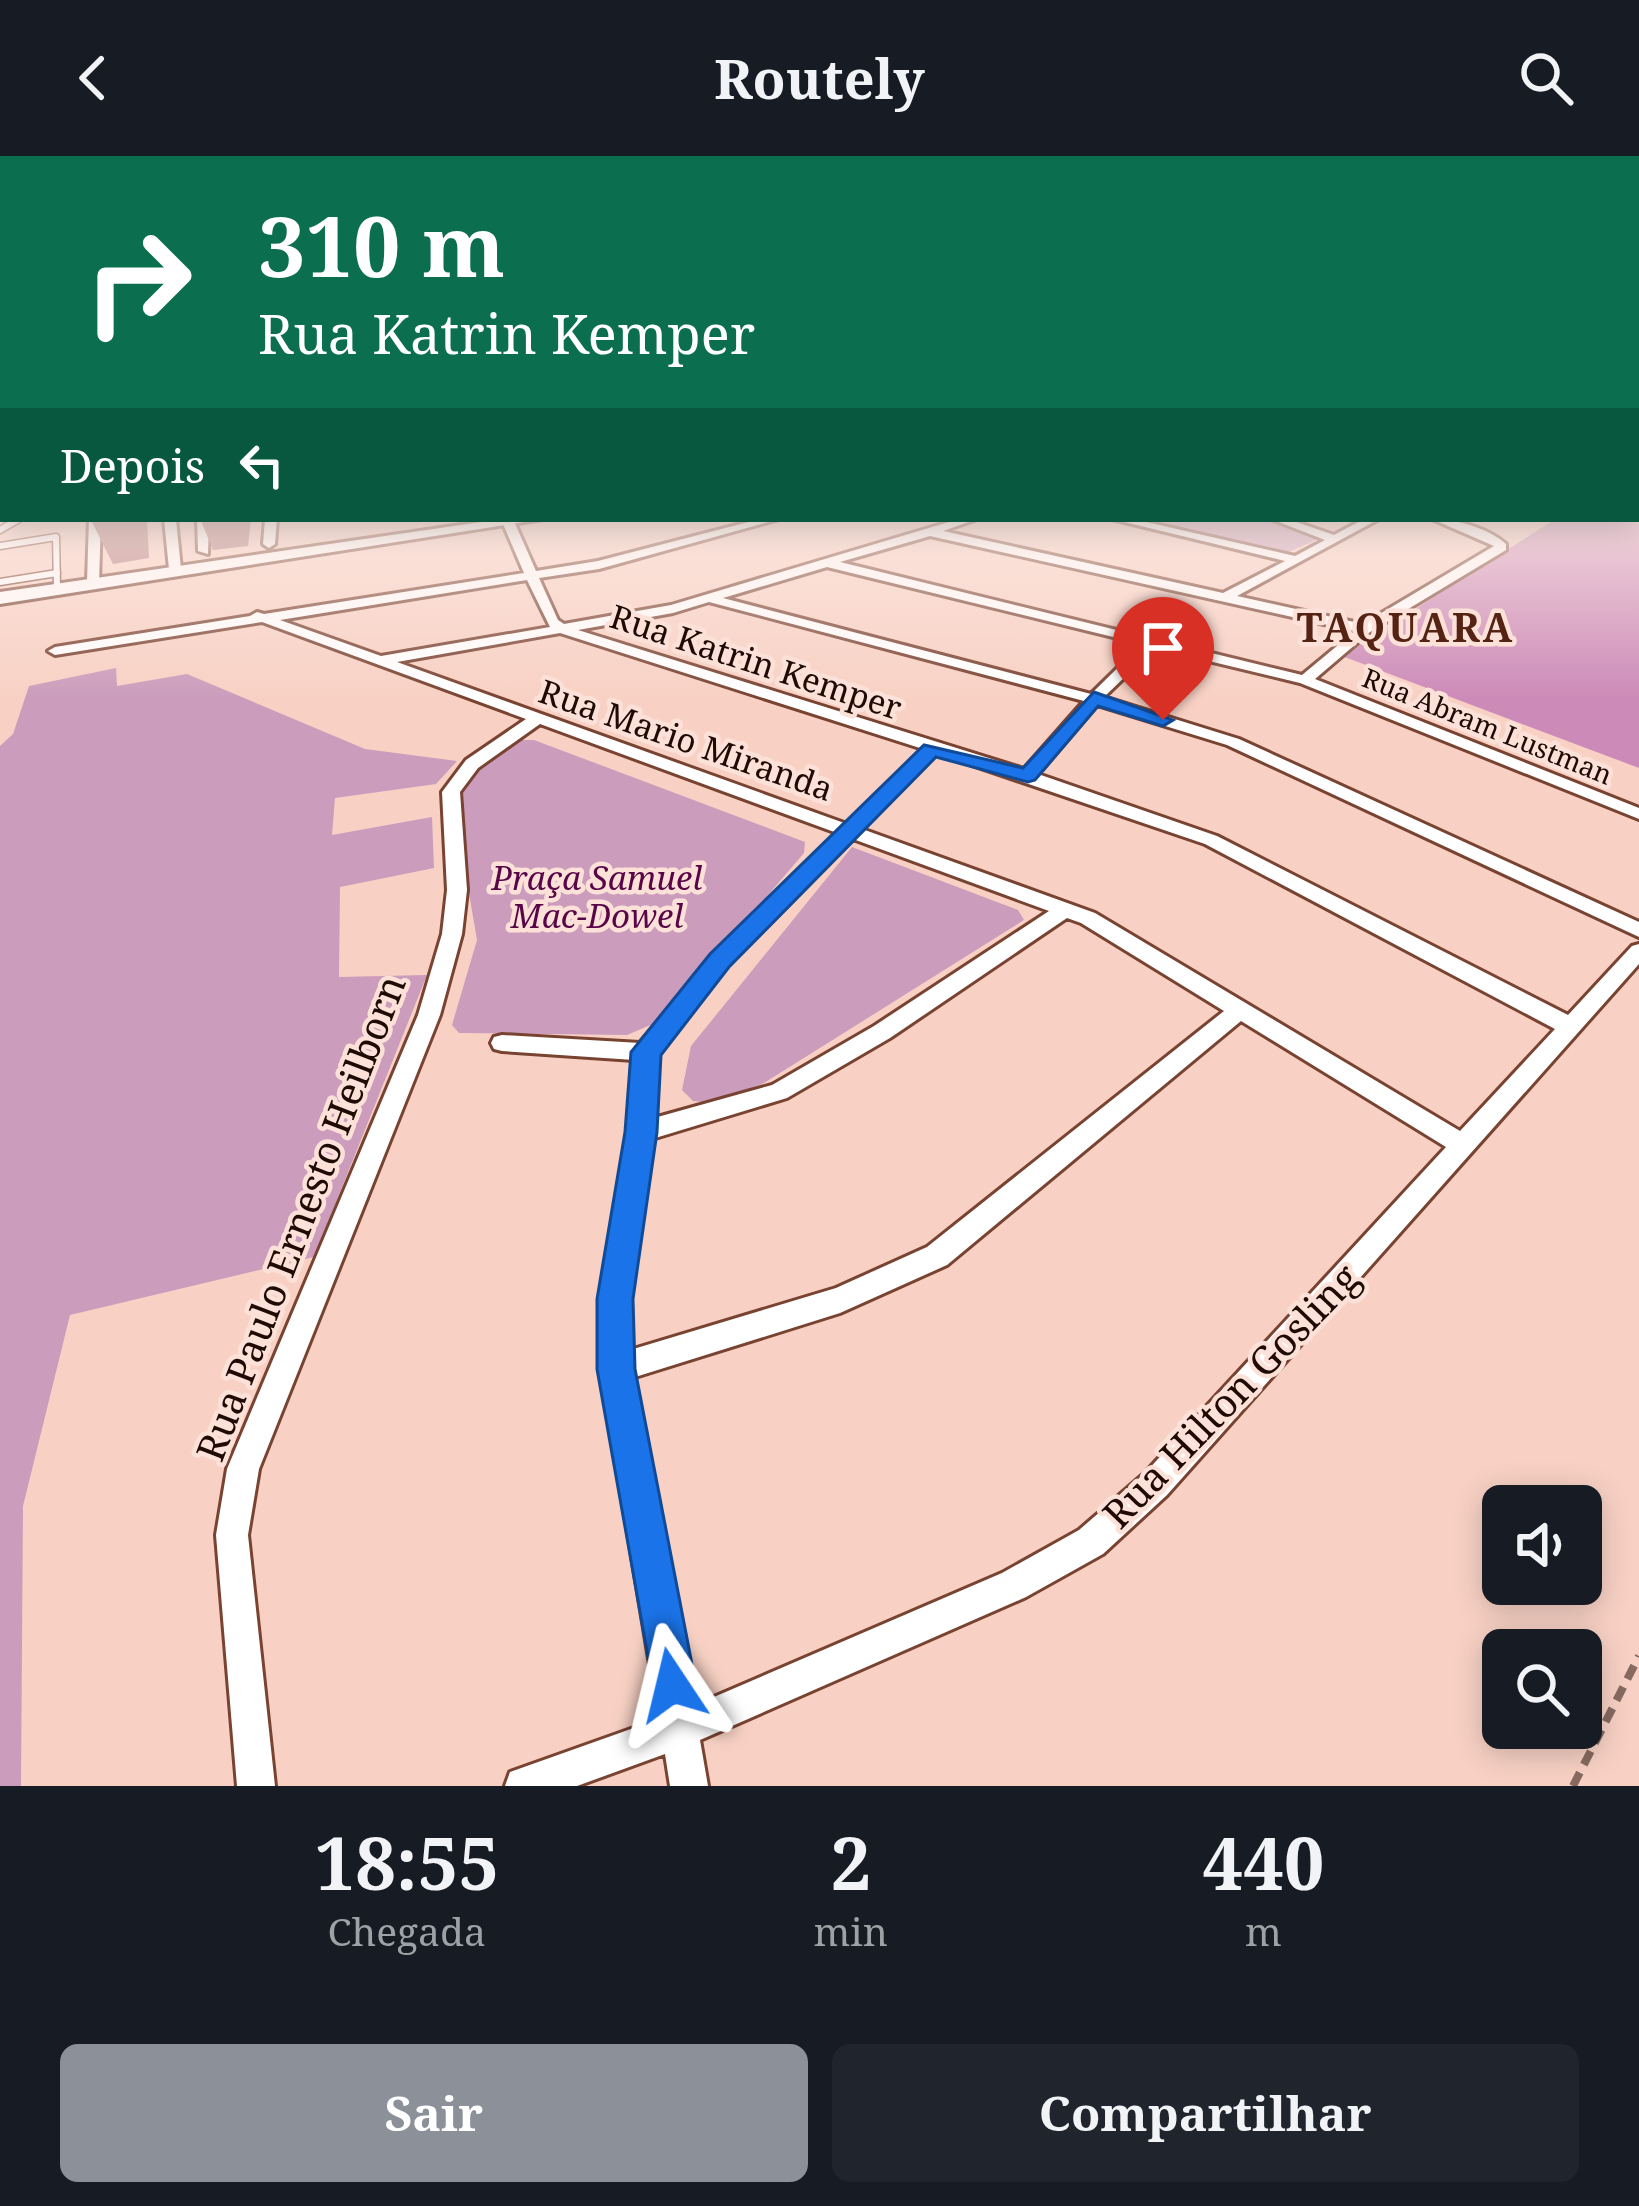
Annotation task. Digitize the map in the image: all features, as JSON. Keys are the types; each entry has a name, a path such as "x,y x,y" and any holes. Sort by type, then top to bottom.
{"main road":[{"path":"0,598 57,581 93,582 328,547"}],"street":[{"path":"93,582 94,547"},
{"path":"173,547 175,569"},
{"name":"Rua Katrin Kemper","path":"521,547 553,622 564,630 1028,776 1210,840 1569,1026"},
{"path":"55,651 534,575 671,547"},
{"path":"372,662 712,599 880,547"},
{"path":"1000,547 1365,628"},
{"path":"1241,547 1294,559"},
{"path":"1228,596 1318,547"},
{"path":"1305,680 1365,628 1501,547"},
{"name":"Rua Abram Lustman","path":"827,563 1305,680 1639,814"},
{"path":"712,599 1094,698 1279,760 1639,930"},
{"name":"Rua Mario Miranda","path":"256,616 534,721 852,828 1066,910 1124,939 1464,1146"},
{"path":"1028,776 1094,698 1155,640"},
{"name":"Rua Paulo Ernesto Heilborn","path":"256,1786 232,1535 243,1469 429,1015 457,890 449,810 455,781 534,721"},
{"path":"689,1786 616,1369 615,1299 641,1132 646,1052 720,961 932,749"},
{"path":"641,1132 779,1091 862,1044 1066,910"},
{"name":"Rua Hilton Gosling","path":"524,1786 680,1730 1014,1585 1091,1542 1156,1484 1639,951"},
{"path":"616,1369 840,1300 937,1256 1239,1011"},
{"path":"502,1043 646,1052"}],"lane":[{"path":"0,582 57,581 56,547"}],"path":[{"path":"1573,1786 1639,1657"}],"green space":[{"path":"1253,547 1300,547 1284,554"},
{"path":"116,668 117,686 187,674 365,749 457,761 436,784 335,798 332,835 432,817 434,868 340,887 339,977 427,975 314,1257 70,1315 23,1506 21,1786 0,1786 0,746 13,734 29,686"},
{"name":"Praça Samuel Mac-Dowel","path":"520,740 534,740 805,842 804,853 660,1021 627,1035 459,1033 452,1025 477,940 453,799 460,783"},
{"path":"852,847 1018,910 1024,920 764,1083 714,1103 693,1101 682,1090 691,1046"}],"shaded area":[{"path":"1511,547 1639,547 1639,768 1342,656"}],"district":[{"name":"TAQUARA","path":"1406,628"}],"route":[{"path":"672,1685 616,1369 615,1299 641,1132 646,1052 720,961 932,749 1028,776 1094,698 1163,720"}]}
